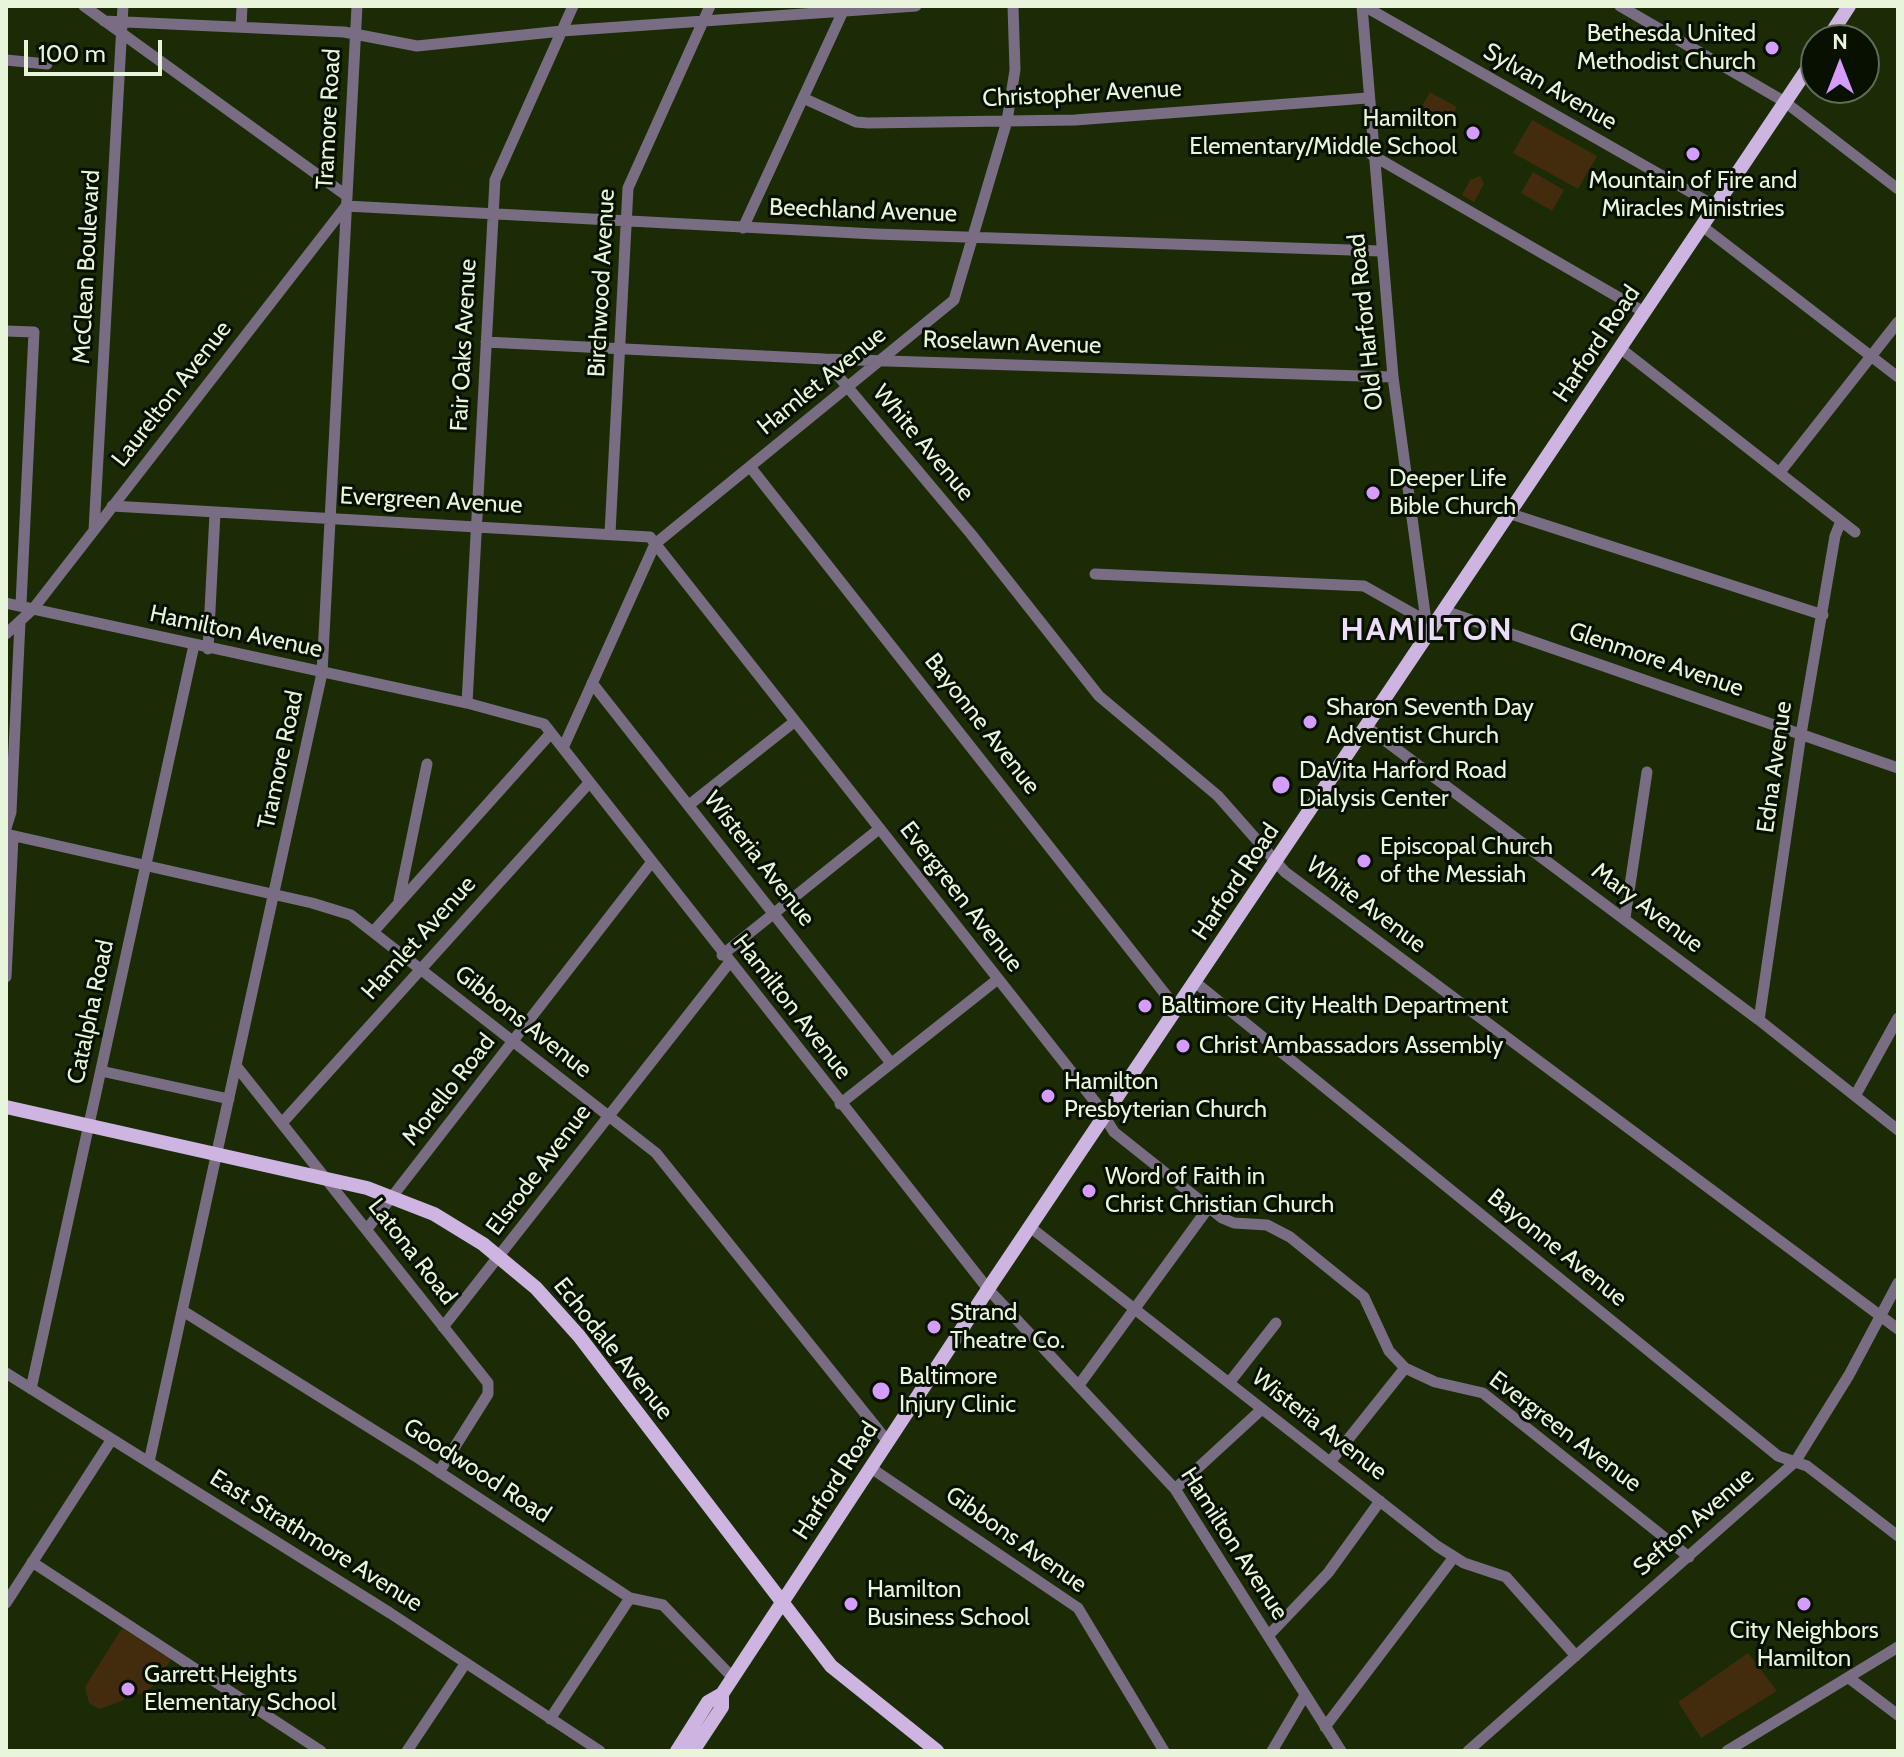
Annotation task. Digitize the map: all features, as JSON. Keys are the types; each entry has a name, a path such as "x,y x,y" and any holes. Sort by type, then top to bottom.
{"main road":[{"path":"1837,24 1849,6"},
{"name":"Harford Road","path":"677,1751 708,1702 722,1694 733,1678 988,1289 1367,727 1429,625 1445,611 1511,514 1800,80"},
{"name":"Echodale Avenue","path":"6,1107 326,1178 394,1197 457,1227 536,1288 579,1336 831,1666 937,1751"},
{"name":"Harford Road","path":"693,1751 722,1707 722,1694"}],"street":[{"path":"84,6 346,201"},
{"name":"McClean Boulevard","path":"94,530 123,6"},
{"path":"241,27 242,6"},
{"name":"Tramore Road","path":"149,1462 322,673 357,6"},
{"name":"Fair Oaks Avenue","path":"467,703 498,169 573,6"},
{"name":"Birchwood Avenue","path":"610,533 631,177 710,6"},
{"path":"104,21 356,34 417,46 844,8 916,6"},
{"name":"Hamlet Avenue","path":"563,748 655,544 954,300 1007,121 1015,70 1013,6"},
{"name":"Old Harford Road","path":"1363,6 1367,98 1393,377 1429,625"},
{"name":"Sylvan Avenue","path":"1363,6 1715,206"},
{"path":"1620,6 1785,102 1898,189"},
{"path":"743,228 844,8"},
{"path":"6,60 47,64"},
{"name":"Christopher Avenue","path":"803,98 856,122 868,123 1075,120 1367,98"},
{"path":"1372,155 1644,312"},
{"name":"Beechland Avenue","path":"346,201 493,214 743,228 1380,251"},
{"name":"Laurelton Avenue","path":"6,634 20,622 27,606 94,530 346,201"},
{"path":"1702,226 1898,377"},
{"path":"1780,472 1898,322"},
{"path":"6,331 34,332 27,606"},
{"name":"Roselawn Avenue","path":"486,342 824,359 1393,377"},
{"path":"1620,348 1855,532"},
{"name":"White Avenue","path":"824,359 1099,696 1218,796 1290,876 1898,1329"},
{"name":"Bayonne Avenue","path":"751,468 1177,1009"},
{"name":"Evergreen Avenue","path":"112,506 645,535 998,979 1114,1132 1229,1222 1274,1228 1357,1290 1367,1302 1389,1351 1405,1368 1435,1382 1483,1393 1689,1557"},
{"path":"208,649 215,513"},
{"path":"1511,514 1823,615"},
{"name":"Edna Avenue","path":"1759,1020 1801,734 1835,536 1841,521"},
{"path":"1095,574 1364,586 1429,625"},
{"name":"Hamilton Avenue","path":"6,603 467,703 537,721 551,733 988,1289 1175,1489 1341,1751"},
{"name":"Glenmore Avenue","path":"1445,611 1898,768"},
{"path":"6,977 8,833 20,622"},
{"name":"Catalpha Road","path":"31,1389 194,645"},
{"name":"Wisteria Avenue","path":"592,683 891,1063"},
{"path":"689,805 794,722"},
{"name":"Mary Avenue","path":"1367,727 1625,918 1898,1130"},
{"path":"373,932 551,733"},
{"path":"398,901 427,764"},
{"path":"1625,918 1647,772"},
{"name":"Hamlet Avenue","path":"282,1123 589,783"},
{"name":"Elsrode Avenue","path":"443,1327 500,1258 726,959 774,914 879,829"},
{"name":"Gibbons Avenue","path":"8,833 145,867 339,909 373,932 663,1160 888,1442"},
{"name":"Morello Road","path":"367,1229 651,863"},
{"path":"840,1104 998,979"},
{"name":"Bayonne Avenue","path":"1195,982 1778,1456 1807,1466 1898,1536"},
{"path":"1855,1096 1898,1018"},
{"name":"Latona Road","path":"237,1067 490,1389 439,1472"},
{"path":"101,1071 229,1099"},
{"path":"1079,1385 1209,1207"},
{"name":"Wisteria Avenue","path":"1030,1227 1454,1557 1497,1572 1513,1583 1576,1656"},
{"name":"Sefton Avenue","path":"1468,1751 1795,1462 1849,1375 1898,1283"},
{"name":"Goodwood Road","path":"183,1311 439,1472 630,1598 663,1605 733,1678"},
{"path":"1229,1383 1276,1323"},
{"path":"1330,1462 1405,1368"},
{"name":"East Strathmore Avenue","path":"7,1375 149,1462 600,1751"},
{"path":"1175,1489 1262,1409"},
{"path":"6,1603 112,1439"},
{"name":"Gibbons Avenue","path":"871,1468 1078,1608 1164,1751"},
{"path":"1268,1636 1328,1573 1380,1501"},
{"path":"1325,1727 1454,1557"},
{"path":"32,1562 321,1751"},
{"path":"550,1719 630,1598"},
{"path":"1727,1751 1898,1647"},
{"path":"407,1751 465,1664"},
{"path":"1849,1678 1898,1715"},
{"path":"1272,1751 1305,1695"}],"shaded area":[{"path":"1430,92 1457,107 1451,118 1447,116 1443,120 1421,108"},
{"path":"1532,120 1597,156 1578,189 1513,153"},
{"path":"1533,172 1564,190 1552,211 1521,193"},
{"path":"1480,176 1484,184 1474,202 1462,195 1470,180"},
{"path":"122,1628 171,1660 152,1687 140,1694 126,1690 124,1700 99,1709 89,1703 85,1687"},
{"path":"1748,1653 1777,1691 1701,1738 1678,1702"}],"place":[{"name":"Bethesda United Methodist Church","path":"1772,48"},
{"name":"Hamilton Elementary/Middle School","path":"1473,133"},
{"name":"Mountain of Fire and Miracles Ministries","path":"1693,154"},
{"name":"Deeper Life Bible Church","path":"1373,493"},
{"name":"Sharon Seventh Day Adventist Church","path":"1310,722"},
{"name":"DaVita Harford Road Dialysis Center","path":"1281,785"},
{"name":"Episcopal Church of the Messiah","path":"1364,861"},
{"name":"Baltimore City Health Department","path":"1145,1006"},
{"name":"Christ Ambassadors Assembly","path":"1183,1046"},
{"name":"Hamilton Presbyterian Church","path":"1048,1096"},
{"name":"Word of Faith in Christ Christian Church","path":"1089,1191"},
{"name":"Strand Theatre Co.","path":"934,1327"},
{"name":"Baltimore Injury Clinic","path":"881,1391"},
{"name":"Hamilton Business School","path":"851,1604"},
{"name":"City Neighbors Hamilton","path":"1804,1604"},
{"name":"Garrett Heights Elementary School","path":"128,1689"}],"district":[{"name":"HAMILTON","path":"1427,631"}]}
